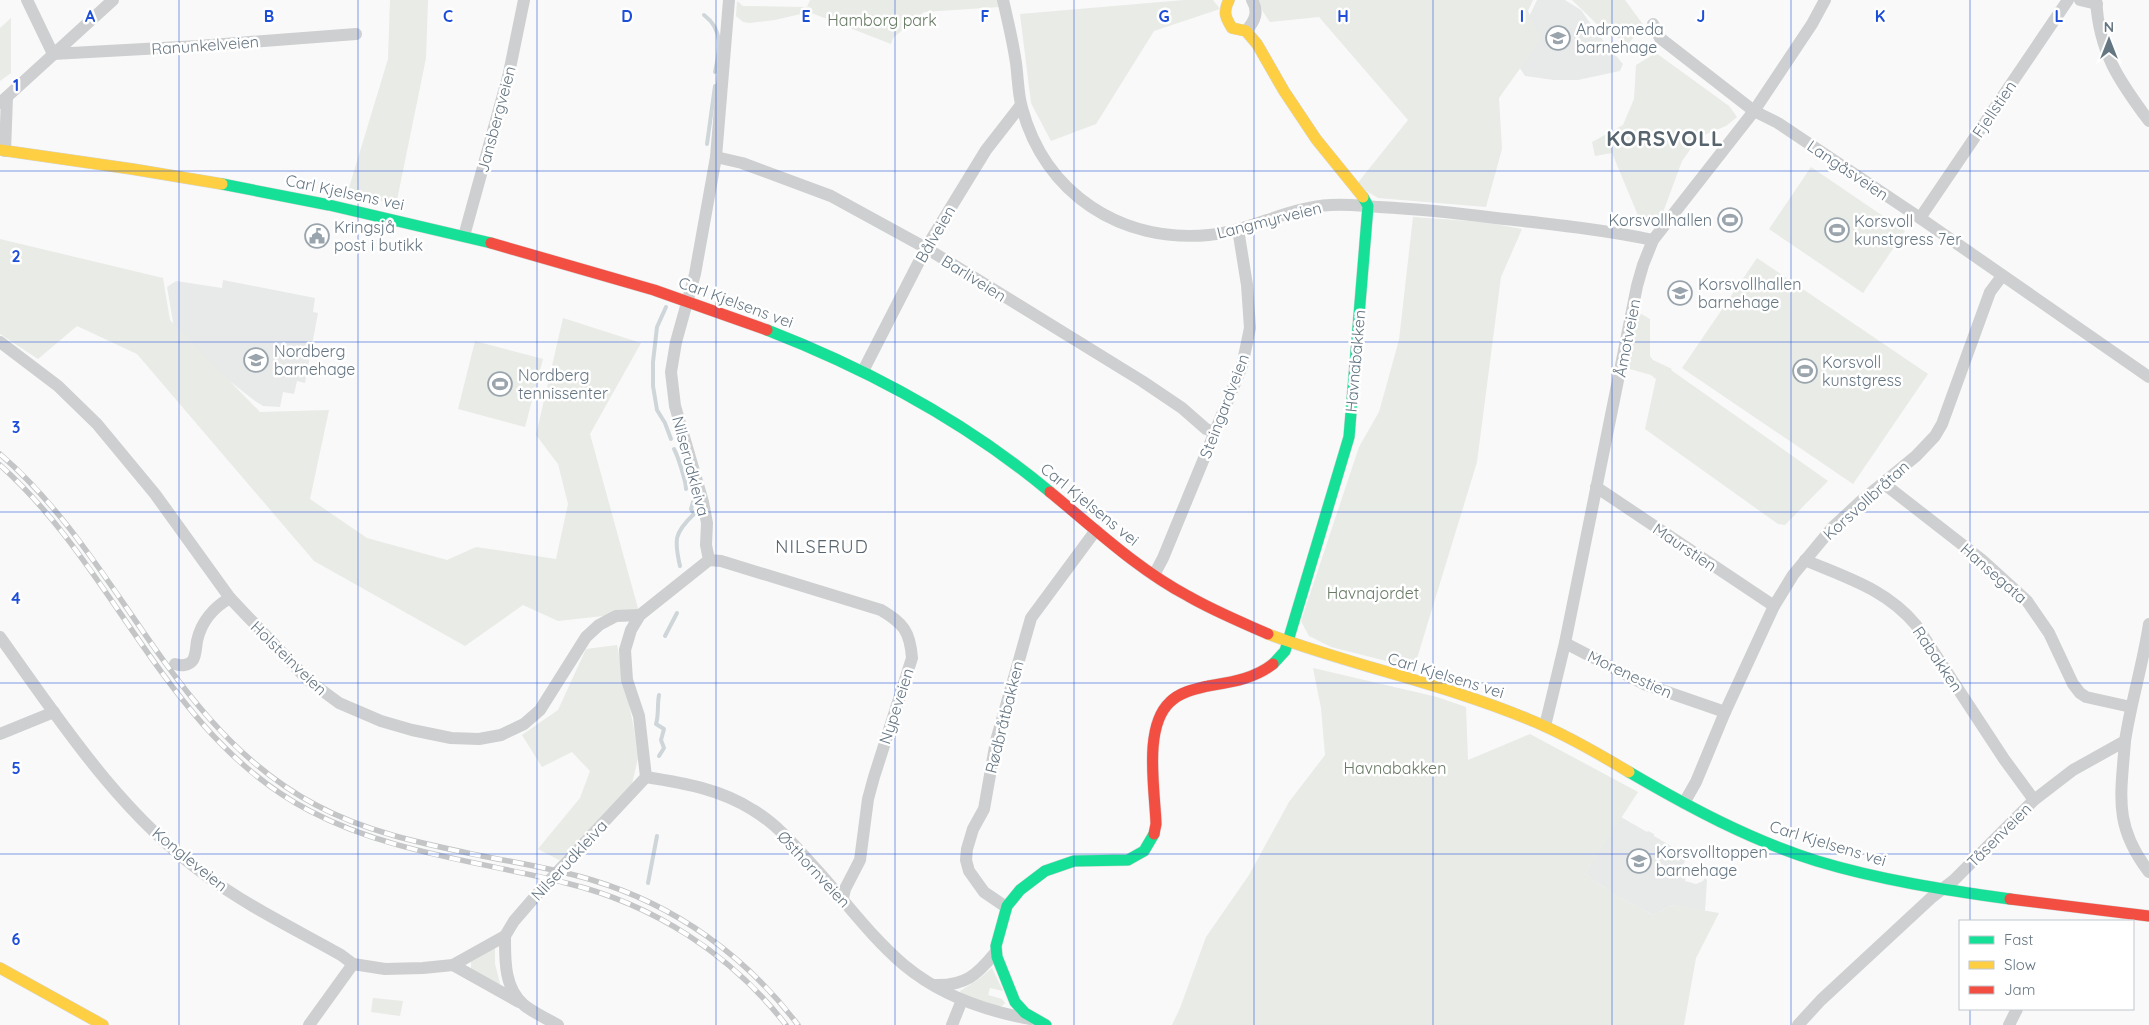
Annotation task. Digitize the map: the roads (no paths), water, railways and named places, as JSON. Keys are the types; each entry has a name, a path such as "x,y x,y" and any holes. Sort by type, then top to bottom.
{"main road":[{"path":"1229,0 1226,5 1225,17 1232,28 1246,31 1257,44 1284,92 1316,139 1364,198 1368,206"},
{"name":"Carl Kjelsens vei","path":"2,150 229,185 464,236 595,272 687,301 763,329 863,371 927,404 988,443 1154,575 1219,613 1289,642 1504,710 1545,726 1585,746 1684,803 1761,840 1806,857 1861,872 1941,890 2085,916 2149,916"},
{"name":"Havnabakken","path":"995,953 1006,908 1028,882 1043,871 1059,864 1077,860 1127,860 1145,850 1155,833 1156,824 1154,735 1157,722 1170,702 1182,693 1196,688 1251,677 1281,656 1289,642 1348,437 1368,206"},
{"path":"995,953 1012,998 1031,1019 1046,1025"},
{"path":"0,968 102,1025"}],"street":[{"path":"28,0 53,54"},
{"path":"2,150 4,100 113,0"},
{"name":"Jansbergveien","path":"464,236 509,73 524,0"},
{"name":"Nilserudkleiva","path":"709,560 706,545 707,523 703,502 675,406 672,386 673,356 695,274 716,157 728,0"},
{"name":"Langmyrveien","path":"1003,0 1013,43 1021,105 1031,136 1048,165 1070,191 1099,212 1130,226 1168,234 1207,235 1238,230 1281,214 1316,206 1368,206 1465,214 1624,234 1653,240"},
{"path":"1246,31 1253,24 1256,16 1256,7 1252,0"},
{"name":"Åmotveien","path":"1545,726 1565,643 1642,265 1653,240 1754,111 1812,24 1825,0"},
{"name":"Fjellstien","path":"1920,218 2068,0"},
{"path":"2080,0 2096,2 2109,60 2121,82 2149,121"},
{"name":"Langåsveien","path":"1653,24 1660,38 1754,111 1778,123 1920,218 2149,377"},
{"name":"Ranunkelveien","path":"53,54 198,46 356,34"},
{"name":"Bålveien","path":"863,371 926,248 986,150 1021,105"},
{"name":"Barliveien","path":"716,157 742,163 831,196 926,248 1142,381 1182,408 1206,429 1214,432"},
{"name":"Steingardveien","path":"1154,575 1163,558 1242,366 1250,328 1247,285 1238,230"},
{"name":"Korsvollbråtan","path":"1684,803 1696,782 1724,712 1774,606 1805,560 1832,528 1916,456 1935,436 1945,415 1990,292 2002,276"},
{"name":"Holsteinveien","path":"0,342 58,386 97,424 155,494 230,598 308,680 339,703 381,721 451,738 479,740 501,735 524,724 540,710 586,637 599,625 616,616 640,615"},
{"name":"Hansegata","path":"1883,484 1982,560 2027,601 2049,633 2069,676 2080,693 2086,697 2130,707"},
{"name":"Maurstien","path":"1596,487 1774,606"},
{"name":"Rødbråtbakken","path":"1006,908 984,892 969,870 966,860 967,849 973,829 984,809 996,741 1031,618 1096,530"},
{"path":"646,777 639,716 627,680 625,650 631,630 640,615 709,560"},
{"name":"Nypeveien","path":"709,560 721,561 881,610 898,620 910,639 912,658 868,799 860,860 845,889 843,898"},
{"name":"Rabakken","path":"1805,560 1876,591 1903,610 1916,625 2004,759 2034,800"},
{"path":"175,664 180,666 194,659 202,626 220,603 230,598"},
{"path":"2149,624 2148,645 2130,707 2125,741 2121,806 2128,838 2149,872"},
{"name":"Kongleveien","path":"0,637 54,712 127,806 179,854 230,892 342,955 352,964 385,969 453,965 505,936"},
{"name":"Morenestien","path":"1565,643 1644,684 1724,712"},
{"path":"0,734 54,712"},
{"name":"Tåsenveien","path":"1798,1025 1821,1000 1954,880 2034,800 2072,770 2125,741"},
{"name":"Nilserudkleiva","path":"505,936 514,921 546,884 646,777"},
{"name":"Østhornveien","path":"646,777 698,786 719,793 754,810 768,820 794,845 843,898 877,939 904,965 962,1000 1003,1014 1031,1019"},
{"path":"505,936 505,968 511,986 524,1005"},
{"name":"Havnabakken","path":"935,985 950,985 967,980 981,970 995,953"},
{"path":"309,1025 352,964"},
{"path":"453,965 558,1025"},
{"path":"952,1025 962,1000"},
{"path":"2009,1025 2016,1010"}],"waterway":[{"path":"704,15 715,27 718,34 719,48 715,72"},
{"path":"707,144 715,86"},
{"path":"666,307 657,327 653,362 653,386 657,410 665,423 671,439"},
{"path":"674,449 678,457 686,489"},
{"path":"680,566 677,537 683,526 694,514 691,509 693,502"},
{"path":"665,636 677,613"},
{"path":"659,695 656,724 664,729 661,740 664,748 659,756"},
{"path":"648,883 657,836"}],"railway":[{"path":"0,454 42,496 80,542 184,688 222,732 265,772 316,805 336,815 376,830 439,847 578,876 623,891 652,904 707,936 732,955 778,1000 798,1025"},
{"path":"0,465 41,507 78,552 179,696 217,740 260,779 310,811 372,837 435,854 533,875 598,892 659,918 715,954 741,976 786,1025"}],"place":[{"name":"Andromeda barnehage","path":"1558,38"},
{"name":"Korsvollhallen","path":"1730,220"},
{"name":"Korsvoll kunstgress 7er","path":"1837,230"},
{"name":"Kringsjå post i butikk","path":"317,236"},
{"name":"Korsvollhallen barnehage","path":"1680,293"},
{"name":"Nordberg barnehage","path":"256,360"},
{"name":"Korsvoll kunstgress","path":"1805,371"},
{"name":"Nordberg tennissenter","path":"500,384"},
{"name":"Korsvolltoppen barnehage","path":"1639,861"}],"district":[{"name":"KORSVOLL","path":"1665,138"},
{"name":"NILSERUD","path":"822,546"}],"park label":[{"name":"Hamborg park","path":"882,20"},
{"name":"Havnajordet","path":"1373,593"}]}
